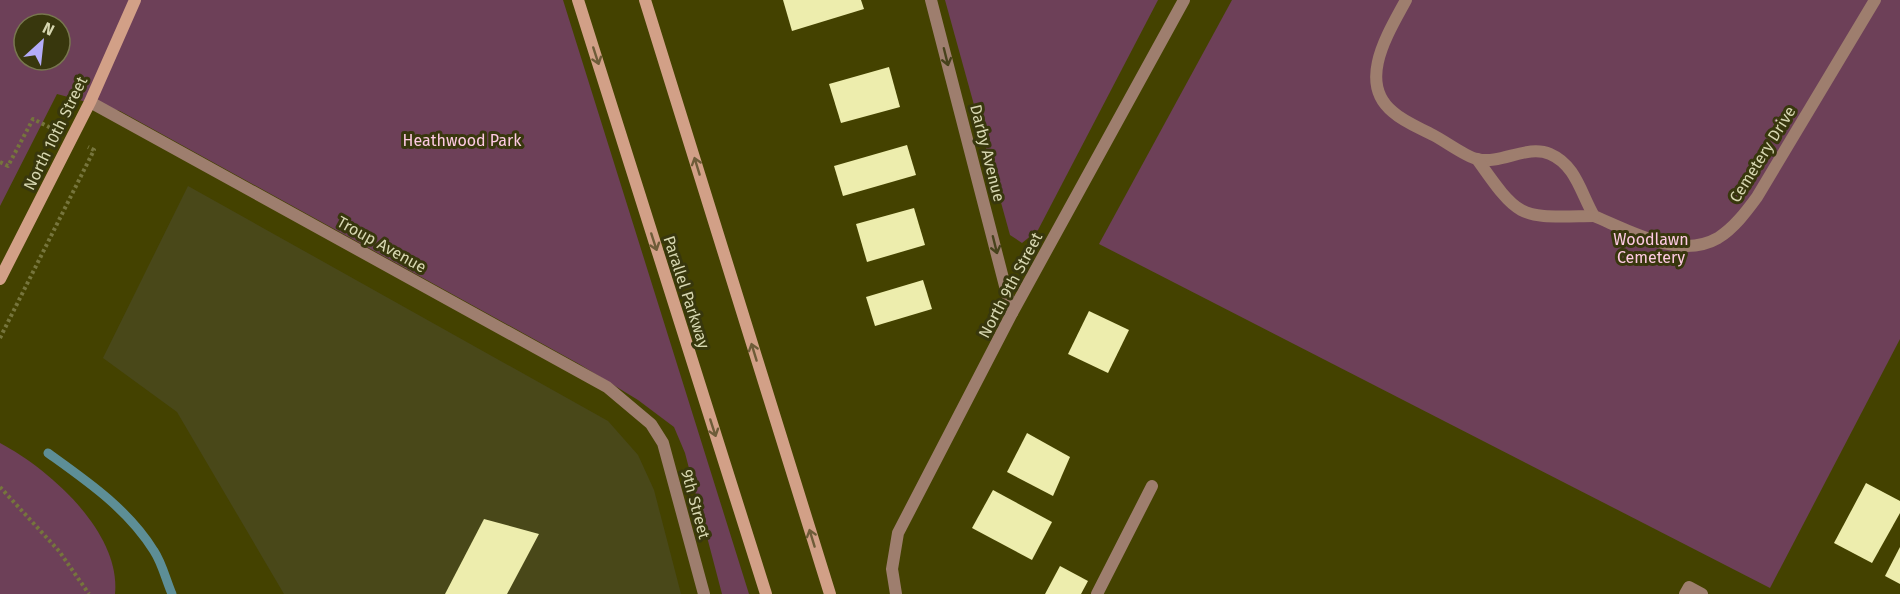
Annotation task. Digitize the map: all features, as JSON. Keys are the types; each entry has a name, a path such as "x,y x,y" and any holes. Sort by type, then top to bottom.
{"main road":[{"name":"North 10th Street","path":"0,279 90,102 135,0"},
{"name":"Parallel Parkway","path":"578,0 766,594"},
{"path":"645,0 830,594"}],"street":[{"name":"Darby Avenue","path":"932,0 1012,313"},
{"name":"North 9th Street","path":"896,594 892,569 898,533 1012,313 1184,0"},
{"name":"Cemetery Drive","path":"1406,0 1384,40 1376,78 1378,93 1392,112 1477,159 1510,205 1524,213 1542,217 1594,216 1649,238 1674,245 1698,246 1718,237 1738,221 1757,197 1875,0"},
{"name":"Troup Avenue","path":"90,102 606,387 651,424"},
{"path":"1477,159 1503,158 1528,151 1549,153 1566,165 1580,185 1584,199 1594,216"},
{"name":"9th Street","path":"651,424 663,443 704,594"},
{"path":"1097,594 1152,486"},
{"path":"1687,591 1702,594"}],"path":[{"path":"0,162 8,166 33,119"},
{"path":"0,487 58,551 89,594"}],"shaded area":[{"path":"188,186 608,421 638,455 654,490 681,594 284,594 177,412 103,358"}],"green space":[{"name":"Heathwood Park","path":"0,0 563,0 749,594 722,594 685,453 674,427 638,400 579,364 120,111 57,94 0,206"},
{"path":"945,0 1158,0 1038,230 1022,243 1010,235"},
{"name":"Woodlawn Cemetery","path":"1232,0 1900,0 1900,339 1770,588 1099,244"},
{"path":"0,443 19,454 60,486 94,526 106,548 114,571 115,594 0,594"}],"building":[{"path":"783,0 861,0 864,9 792,31"},
{"path":"889,67 900,107 841,123 829,84"},
{"path":"907,145 916,175 843,196 834,166"},
{"path":"914,208 925,245 867,262 856,224"},
{"path":"923,280 932,309 875,326 866,297"},
{"path":"1089,311 1129,330 1108,373 1068,354"},
{"path":"1027,433 1070,457 1053,496 1007,472"},
{"path":"1866,483 1900,501 1900,513 1872,563 1834,543"},
{"path":"993,490 1052,522 1032,560 972,528"},
{"path":"484,519 539,534 507,594 445,594"},
{"path":"1900,547 1900,584 1885,576"},
{"path":"1060,566 1088,581 1081,594 1045,594"}],"waterway":[{"path":"48,453 106,497 132,522 157,556 172,594"}]}
